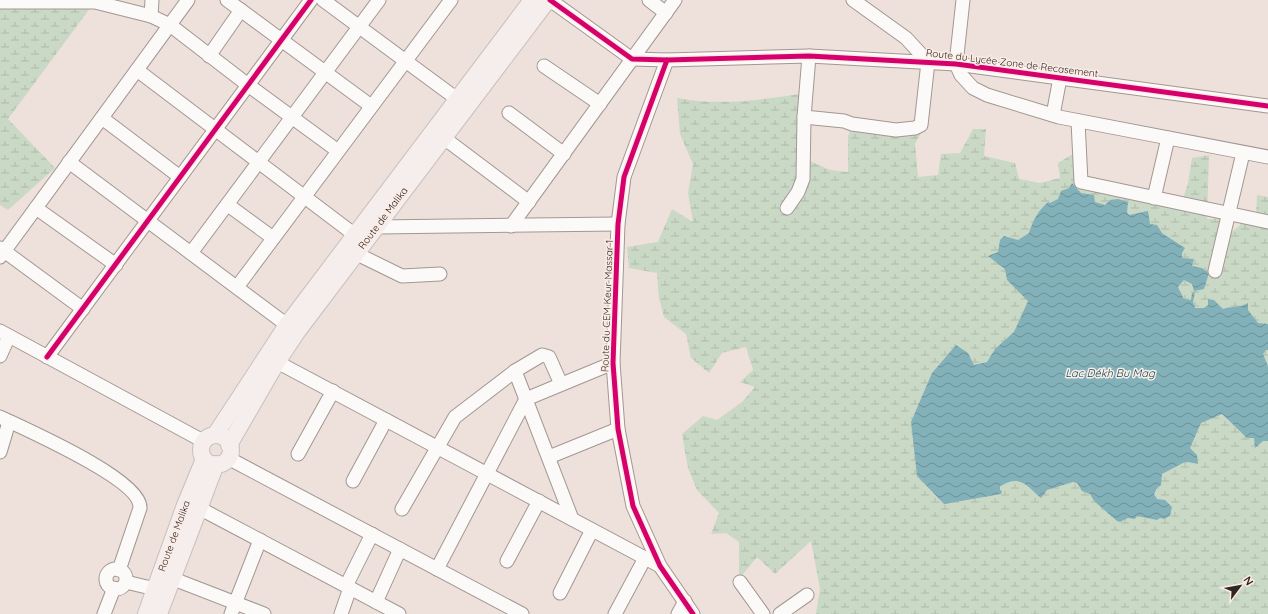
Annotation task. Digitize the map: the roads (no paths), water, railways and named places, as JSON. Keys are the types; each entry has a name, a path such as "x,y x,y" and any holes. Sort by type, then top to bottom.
{"main road":[{"name":"Route de Malika","path":"209,438 287,325 532,0"},
{"name":"Route de Malika","path":"146,614 155,589 219,456 277,362 297,332 549,0"},
{"path":"224,437 219,456 201,450 209,438 224,437"},
{"name":"Route de Malika","path":"159,614 171,578 219,456"}],"street":[{"path":"151,16 152,0"},
{"path":"83,309 1,252 36,208 188,0"},
{"path":"227,0 371,106"},
{"path":"48,357 311,0"},
{"path":"322,0 457,99"},
{"path":"191,253 379,0"},
{"path":"237,287 450,0"},
{"path":"549,0 632,59"},
{"path":"649,0 666,12"},
{"path":"511,226 675,0"},
{"path":"804,117 844,121 852,124 896,130 918,127 921,125 928,62 906,38 853,0"},
{"path":"963,0 956,64 961,75 973,88 987,95 1078,121 1268,157"},
{"path":"0,2 95,1 151,16 170,25 209,56 338,151"},
{"path":"209,56 241,10"},
{"path":"787,208 798,192 803,179 804,117 809,56"},
{"name":"Route du Lycée Zone de Recasement","path":"632,59 667,60 809,56 956,64 1268,106"},
{"name":"Route du CEM Keur Massar 1","path":"667,60 624,177 618,224 613,362 618,429 633,506 660,566 693,614"},
{"path":"544,66 600,104"},
{"path":"137,70 355,235"},
{"path":"1053,115 1060,78"},
{"path":"509,113 564,154"},
{"path":"102,118 180,177"},
{"path":"1078,121 1081,182 1268,222"},
{"path":"444,138 529,202"},
{"path":"1154,198 1168,138"},
{"path":"1215,271 1243,153"},
{"path":"69,162 287,325"},
{"path":"228,204 273,238"},
{"path":"36,208 116,265"},
{"path":"376,227 618,224"},
{"path":"357,254 402,276 440,274"},
{"path":"0,356 5,334 209,438"},
{"path":"402,509 448,426 460,411 515,371 540,356 546,355 549,357 561,384"},
{"path":"277,362 660,566"},
{"path":"437,569 526,399 613,362"},
{"path":"515,371 572,519"},
{"path":"298,454 333,392"},
{"path":"0,452 5,420 109,473 124,484 137,498 140,503 140,508 119,570"},
{"path":"353,481 386,420"},
{"path":"549,457 618,429"},
{"path":"219,456 372,534 522,614"},
{"path":"507,561 539,501"},
{"path":"199,508 399,614"},
{"path":"560,592 592,530"},
{"path":"341,614 348,587 372,534"},
{"path":"233,608 260,540"},
{"path":"376,602 400,549"},
{"path":"615,614 645,558"},
{"path":"112,570 119,570 125,574 126,582 121,587 114,588 108,584 102,574 112,570"},
{"path":"171,578 233,608 264,614"},
{"path":"126,582 155,589"},
{"path":"740,582 763,614"},
{"path":"104,614 114,588"},
{"path":"780,614 807,595"},
{"path":"678,614 685,601"}],"water":[{"name":"Lac Dékh Bu Mag","path":"1072,183 1081,193 1094,195 1095,202 1105,205 1110,200 1118,199 1128,202 1127,212 1129,215 1148,211 1150,224 1157,225 1162,233 1185,248 1182,253 1182,258 1194,259 1192,266 1202,268 1209,273 1204,289 1194,291 1192,284 1184,280 1178,287 1184,299 1191,300 1192,293 1195,292 1193,302 1195,308 1204,308 1208,305 1208,299 1214,300 1223,309 1242,306 1248,303 1248,310 1258,323 1268,324 1268,350 1266,350 1263,354 1268,366 1268,441 1263,441 1255,448 1254,438 1247,438 1222,414 1201,423 1190,448 1197,455 1198,464 1188,462 1183,463 1162,474 1161,485 1157,488 1154,494 1157,499 1165,500 1172,507 1170,516 1164,519 1160,518 1157,520 1137,516 1135,519 1128,518 1120,522 1117,521 1094,501 1090,494 1082,491 1077,483 1073,482 1047,490 1041,498 1023,483 1018,481 1008,482 1000,486 1000,490 1002,491 1001,494 944,504 917,476 911,422 932,373 956,345 968,353 974,365 987,362 995,349 1014,332 1028,301 1007,280 1005,269 988,256 998,252 1000,240 1004,236 1018,240 1029,233 1034,220 1041,209 1048,202 1050,203 1058,199 1061,191 1069,188"}]}
